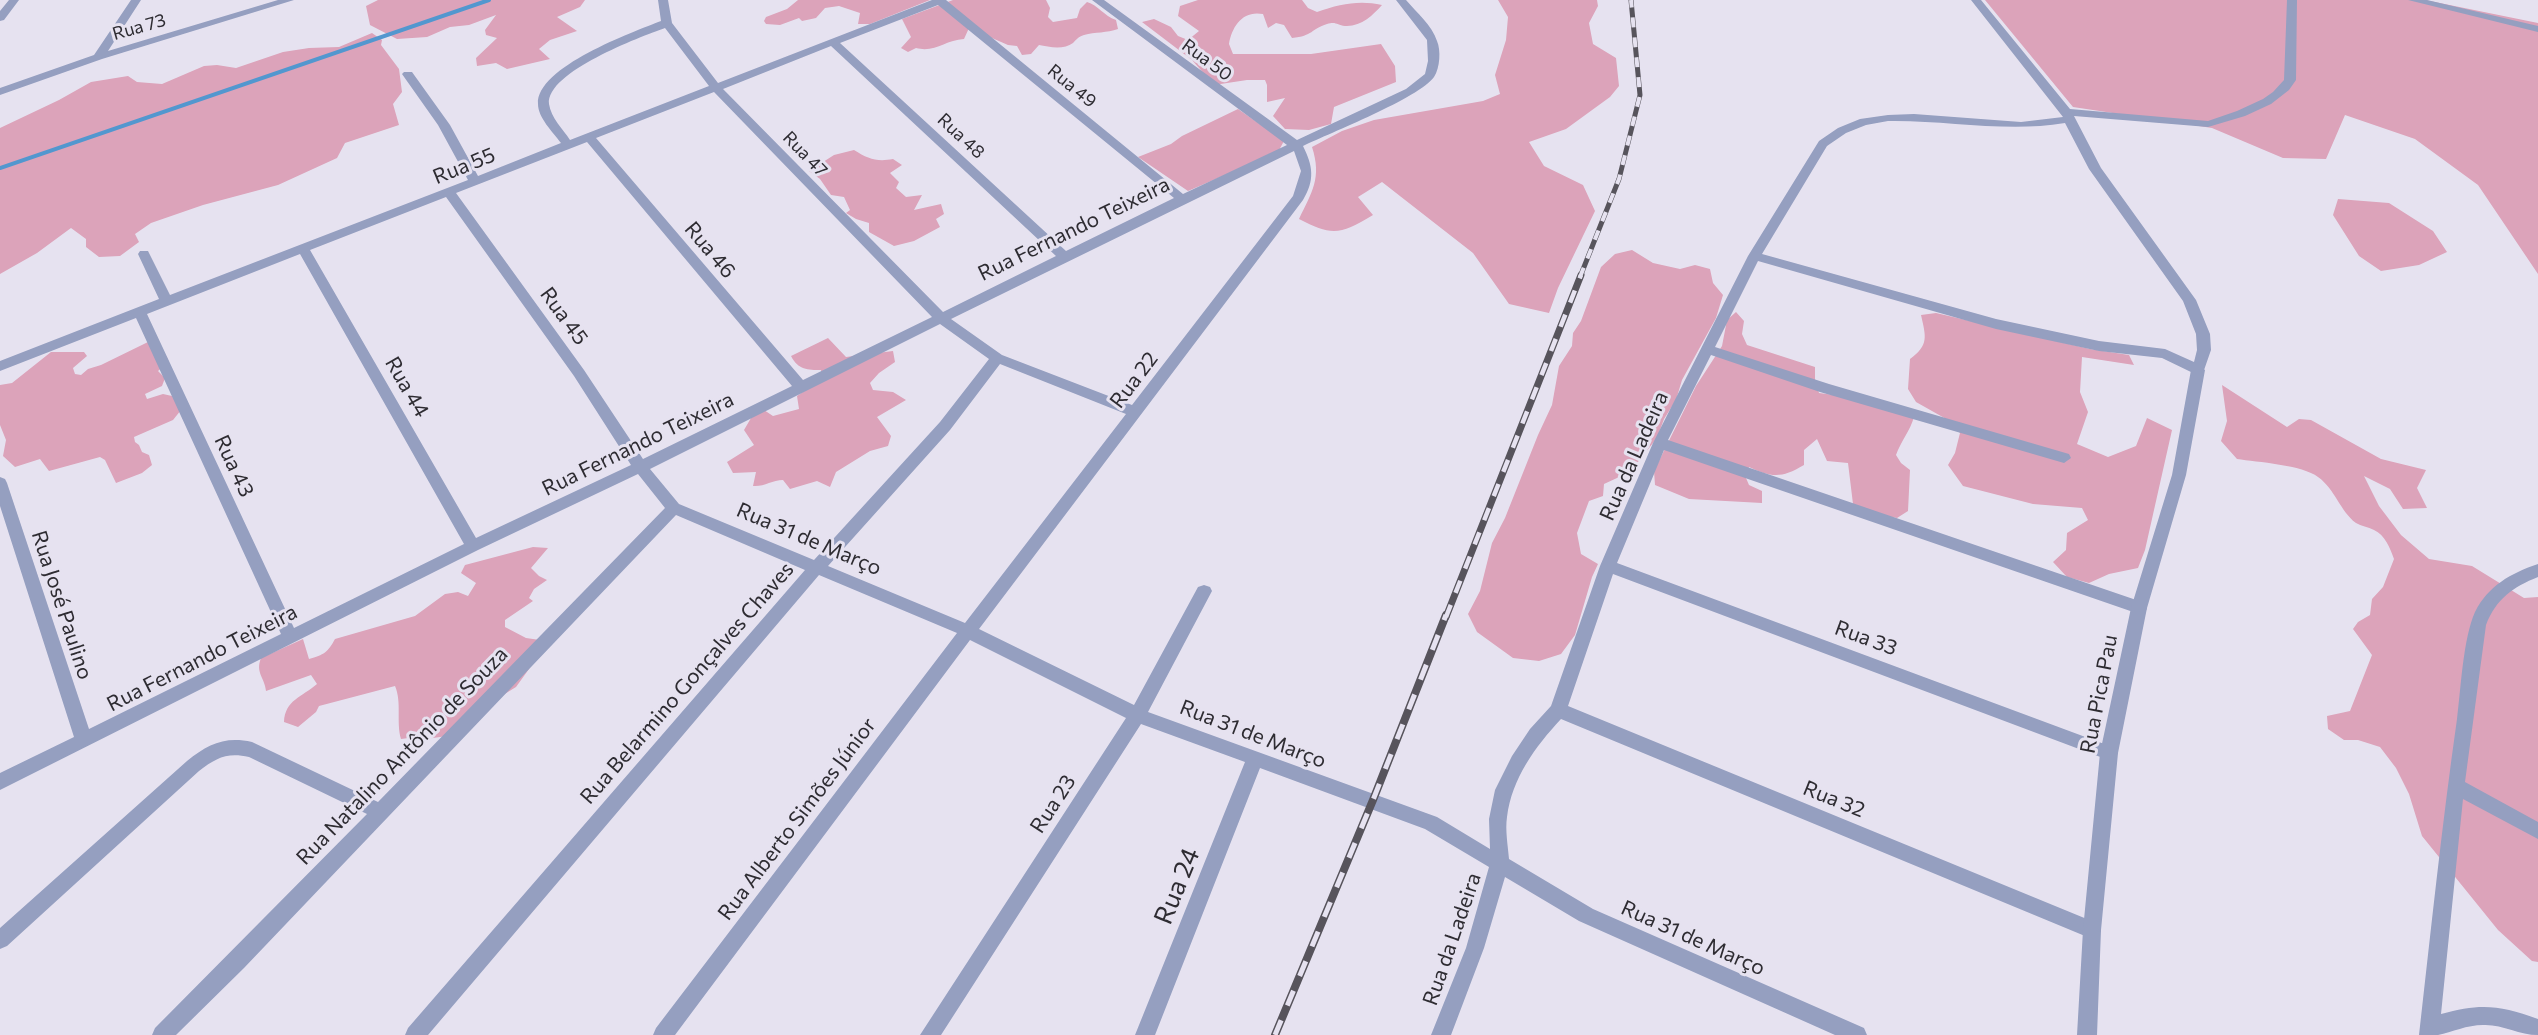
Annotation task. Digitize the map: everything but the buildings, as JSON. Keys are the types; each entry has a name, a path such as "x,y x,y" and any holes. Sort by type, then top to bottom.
{"street":[{"path":"0,18 14,0"},
{"path":"98,57 136,0"},
{"name":"Rua 73","path":"0,92 98,57 269,3 289,0"},
{"name":"Rua 47","path":"663,0 667,23 716,88 942,319"},
{"name":"Rua 55","path":"0,366 941,0"},
{"name":"Rua 49","path":"941,0 1182,199"},
{"name":"Rua 50","path":"1097,0 1297,146"},
{"name":"Rua Fernando Teixeira","path":"0,782 473,546 640,467 1182,199 1410,91 1430,75 1434,54 1432,38 1421,20 1401,0"},
{"name":"Rua Pica Pau","path":"1976,0 2068,115 2095,169 2188,300 2203,334 2204,350 2198,370 2179,475 2139,608 2109,753 2092,930 2091,1034"},
{"name":"Rua da Ladeira","path":"1441,1035 1475,948 1500,862 1498,819 1504,790 1518,761 1536,734 1558,710 1608,566 1660,443 1754,256 1823,144 1834,134 1855,123 1883,117 2016,125 2068,115 2208,124 2220,122 2265,102 2287,88 2290,80 2292,0"},
{"path":"2413,0 2538,28"},
{"path":"568,145 544,110 543,98 551,86 575,65 600,50 667,23"},
{"name":"Rua 48","path":"833,42 1064,257"},
{"path":"408,74 444,125 475,183"},
{"name":"Rua 46","path":"590,137 801,387"},
{"name":"Rua 22","path":"968,631 1299,197 1308,180 1308,168 1297,146"},
{"name":"Rua 45","path":"449,193 579,373 640,467"},
{"name":"Rua 44","path":"303,249 473,546"},
{"path":"144,254 167,301"},
{"path":"1754,256 1996,324 2099,346 2165,354 2198,370"},
{"name":"Rua 43","path":"140,312 290,637"},
{"path":"942,319 997,358 1136,412"},
{"path":"1707,349 1825,388 2064,458"},
{"name":"Rua Belarmino Gonçalves Chaves","path":"414,1035 817,567 945,426 997,358"},
{"path":"1660,443 2139,608"},
{"name":"Rua 31 de Março","path":"640,467 674,507 968,631 1137,715 1431,823 1586,915 1857,1035"},
{"name":"Rua José Paulino","path":"0,483 84,740"},
{"name":"Rua Natalino Antônio de Souza","path":"162,1035 674,507"},
{"name":"Rua 33","path":"1608,566 2109,753"},
{"path":"2538,570 2501,589 2486,605 2478,625 2456,786 2430,1030 2476,1014 2493,1014 2538,1029"},
{"name":"Rua 23","path":"930,1035 1137,715 1204,591"},
{"name":"Rua Alberto Simões Júnior","path":"663,1035 968,631"},
{"name":"Rua 32","path":"1558,710 2092,930"},
{"path":"0,940 193,766 211,751 224,746 252,750 380,812"},
{"name":"Rua 24","path":"1145,1035 1256,757"},
{"path":"2456,786 2538,831"}],"shaded area":[{"path":"378,0 585,0 580,7 557,17 577,31 550,40 539,49 550,59 507,69 496,63 477,66 476,58 497,38 486,35 485,30 496,15 469,25 450,27 427,37 397,39 370,25 366,6"},
{"path":"798,0 930,0 870,24 858,24 860,13 839,6 825,8 816,18 802,21 799,18 780,25 766,24 764,21 766,17 787,9"},
{"path":"953,0 1046,0 1050,8 1048,17 1053,22 1077,18 1080,9 1087,2 1116,20 1118,29 1084,35 1065,47 1039,45 1031,54 1022,55 1017,46 1008,45 969,28 964,39 935,48 916,48 908,52 901,48 911,37 902,19"},
{"path":"1198,0 1302,0 1308,8 1317,12 1350,4 1382,5 1371,16 1356,25 1345,26 1330,23 1304,36 1292,38 1284,25 1276,23 1268,28 1263,14 1250,14 1236,26 1229,44 1233,54 1311,54 1381,44 1395,66 1396,82 1334,107 1331,124 1309,130 1285,129 1273,116 1285,98 1267,102 1265,80 1214,85 1192,60 1142,22 1154,19 1171,27 1178,36 1188,40 1199,31 1178,16 1180,6"},
{"path":"1498,0 1597,0 1598,6 1589,23 1593,44 1616,58 1619,86 1610,97 1566,129 1529,142 1544,166 1583,185 1595,211 1558,288 1549,313 1509,304 1473,253 1382,182 1358,197 1373,215 1344,230 1328,230 1299,219 1316,176 1312,147 1342,131 1374,120 1483,101 1500,94 1495,75 1506,40 1508,17"},
{"path":"1985,0 2425,0 2538,23 2538,274 2478,185 2415,139 2345,115 2326,159 2283,158 2212,128 2073,107"},
{"path":"372,33 382,40 381,45 399,69 402,92 393,104 399,125 345,143 337,158 278,185 203,205 151,223 135,234 139,242 120,256 99,257 86,247 86,239 71,228 37,253 0,274 0,128 91,82 128,76 137,82 162,84 204,66 217,65 236,68 283,52 339,47"},
{"path":"1238,109 1284,141 1278,152 1188,191 1138,157 1171,144 1182,136"},
{"path":"854,150 873,159 893,159 902,165 890,173 899,182 896,188 906,197 922,195 914,210 941,204 944,214 936,219 940,227 914,241 894,246 869,232 869,223 846,213 850,210 844,197 831,195 820,179 809,171 834,155"},
{"path":"2338,199 2389,203 2433,231 2447,252 2419,265 2381,271 2359,256 2333,215"},
{"path":"1632,250 1653,263 1680,269 1695,265 1710,269 1713,283 1723,295 1716,318 1682,380 1676,400 1664,419 1657,438 1630,472 1604,484 1603,496 1589,501 1577,533 1581,554 1598,564 1575,635 1561,654 1539,661 1513,658 1477,632 1468,614 1480,591 1492,543 1505,518 1552,405 1559,366 1572,346 1573,333 1581,321 1601,267 1615,254"},
{"path":"1736,312 1744,321 1742,334 1747,345 1815,367 1815,379 1819,393 1849,397 1914,417 1896,455 1901,463 1910,470 1908,511 1897,518 1876,514 1853,504 1848,463 1827,461 1817,439 1804,450 1804,465 1789,472 1771,475 1749,467 1746,478 1749,485 1762,491 1762,503 1689,499 1655,485 1654,471 1696,386 1722,346 1727,320"},
{"path":"1936,313 2090,349 2129,355 2134,365 2082,357 2080,392 2088,412 2077,444 2108,457 2136,446 2147,418 2172,430 2145,550 2138,568 2109,574 2089,583 2067,577 2053,562 2066,550 2067,533 2088,520 2082,508 2033,504 1963,486 1948,465 1955,453 1960,433 1948,420 1916,402 1908,389 1910,359 1923,345 1924,340 1921,315"},
{"path":"828,338 846,357 893,351 895,362 879,373 870,383 873,390 893,392 906,400 877,417 891,436 888,446 870,451 836,472 830,487 817,481 790,489 783,480 753,486 756,472 733,473 727,462 754,445 744,430 751,418 764,410 773,416 799,409 797,396 822,379 821,370 800,367 791,356"},
{"path":"148,342 167,357 168,362 158,371 165,378 162,386 145,394 147,399 163,394 172,396 181,410 173,420 134,437 142,452 149,455 152,465 142,473 116,483 105,460 100,457 49,471 40,459 15,467 3,456 6,440 0,425 0,385 12,383 51,352 84,352 87,356 73,368 75,374 81,375 88,369"},
{"path":"2222,385 2287,427 2299,419 2311,420 2381,459 2426,470 2417,488 2427,508 2403,509 2390,489 2364,476 2379,506 2401,535 2429,559 2472,566 2524,598 2538,597 2538,962 2532,961 2498,930 2422,836 2409,794 2396,768 2380,747 2358,740 2344,740 2328,729 2327,716 2350,711 2372,655 2353,629 2358,622 2370,615 2372,599 2383,587 2394,559 2384,538 2374,530 2350,518 2329,488 2318,477 2291,467 2237,459 2221,441 2227,421"},
{"path":"533,547 548,548 531,568 547,580 534,589 529,598 533,601 505,620 505,627 526,638 540,640 529,669 516,687 490,703 447,736 401,739 395,686 319,706 316,712 298,727 284,722 287,709 291,704 317,684 311,675 266,691 259,668 261,658 303,639 309,659 314,658 325,652 335,639 415,616 445,594 458,592 468,596 476,583 461,573 465,565"}],"waterway":[{"path":"0,168 489,0"}],"railway":[{"path":"1580,277 1619,179 1640,95 1631,0"},
{"path":"1446,617 1581,275"},
{"path":"1275,1035 1373,800 1446,615"}]}
